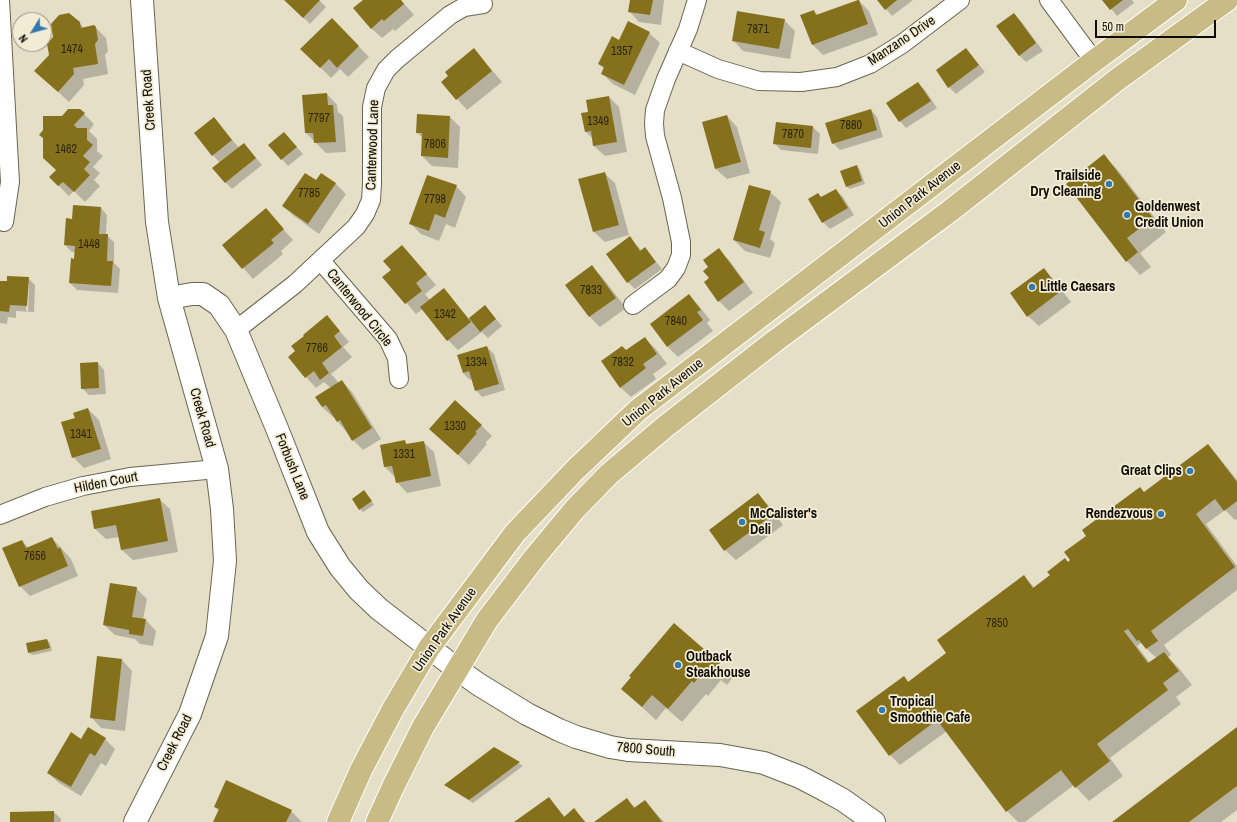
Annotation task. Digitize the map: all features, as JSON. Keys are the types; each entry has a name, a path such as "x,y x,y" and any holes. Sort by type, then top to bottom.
{"main road":[{"name":"Union Park Avenue","path":"338,822 361,770 392,709 429,648 515,533 575,470 638,410 1176,0"},
{"name":"Union Park Avenue","path":"378,822 393,787 423,728 487,620 530,563 575,509 609,474 666,426 769,346 956,207 1118,79 1227,0"},
{"path":"609,474 607,466 613,455 625,440 639,428 658,395"}],"street":[{"path":"0,0 10,182 4,222"},
{"name":"Creek Road","path":"135,822 190,714 217,636 225,561 222,509 217,469 169,298 157,222 142,0"},
{"path":"633,305 668,279 676,268 681,255 681,242 672,198 655,136 654,124 655,110 688,29 697,0"},
{"name":"Manzano Drive","path":"678,51 718,69 759,81 801,82 837,77 877,60 902,44 960,0"},
{"path":"1049,0 1094,61"},
{"name":"Canterwood Lane","path":"236,330 295,284 321,261 356,228 365,214 371,200 372,107 376,88 386,70 450,15 464,7 483,4"},
{"name":"Canterwood Circle","path":"321,261 388,339 397,358 399,379"},
{"name":"Forbush Lane","path":"169,298 192,294 203,294 219,305 236,330 318,532 340,567 359,590 379,609 429,648"},
{"name":"Hilden Court","path":"0,515 45,497 83,486 130,477 217,469"},
{"name":"7800 South","path":"429,648 457,670 527,714 576,737 610,747 628,750 720,755 764,763 800,777 823,789 874,822"}],"building":[{"path":"284,0 320,0 303,18"},
{"path":"363,0 401,0 404,4 384,21 382,19 371,29 353,8"},
{"path":"630,0 653,0 650,15 628,12"},
{"path":"858,0 868,24 812,45 800,15 814,10 816,15"},
{"path":"877,0 897,0 885,10"},
{"path":"1102,0 1123,0 1110,10"},
{"path":"737,11 785,19 779,49 732,41"},
{"path":"69,13 80,22 81,28 94,25 96,27 98,40 95,44 98,64 73,68 74,74 58,92 34,71 49,55 48,52 52,52 52,23 59,15"},
{"path":"1014,13 1036,43 1019,56 996,26"},
{"path":"332,18 359,46 337,68 329,59 320,68 300,49"},
{"path":"628,21 650,32 624,85 601,74 604,67 598,64 612,36 619,40"},
{"path":"474,48 492,71 456,100 441,82 448,76 445,72"},
{"path":"966,48 979,65 948,88 936,70"},
{"path":"918,82 931,101 899,122 886,103"},
{"path":"327,93 328,105 333,105 336,142 314,143 313,133 305,133 302,95"},
{"path":"609,96 617,142 593,146 591,131 585,132 581,113 588,112 586,100"},
{"path":"68,109 80,109 85,113 74,125 77,128 87,128 87,140 93,145 83,156 90,162 84,169 90,175 74,192 63,182 58,186 49,177 56,170 43,158 43,138 39,135 43,130 43,116 62,116"},
{"path":"871,109 877,130 832,144 825,123"},
{"path":"417,114 450,116 448,158 421,156 422,133 416,133"},
{"path":"727,115 741,162 715,169 702,122"},
{"path":"214,117 232,140 212,156 194,133"},
{"path":"776,122 813,126 811,148 773,144"},
{"path":"284,132 297,147 281,160 268,145"},
{"path":"244,143 256,158 225,183 212,168"},
{"path":"1104,154 1153,218 1127,238 1138,252 1126,262 1066,184"},
{"path":"857,165 862,181 846,187 840,171"},
{"path":"605,172 619,225 593,232 578,179"},
{"path":"305,173 316,180 321,173 336,183 308,224 282,206"},
{"path":"427,175 457,185 445,218 435,214 429,231 409,224"},
{"path":"749,185 771,191 759,230 765,232 760,248 733,240"},
{"path":"836,189 848,208 822,223 808,199 818,193 821,197"},
{"path":"73,205 101,207 99,234 108,234 107,261 113,261 111,286 69,283 71,258 74,259 75,246 64,245 66,218 72,219"},
{"path":"266,208 284,229 271,240 274,243 242,269 222,245"},
{"path":"630,236 640,251 645,247 656,262 627,283 606,254"},
{"path":"402,245 427,274 416,283 422,291 405,304 382,277 391,270 383,261"},
{"path":"719,248 744,282 718,302 704,282 709,278 703,271 708,267 703,260"},
{"path":"592,265 616,298 589,317 565,285"},
{"path":"1044,268 1061,291 1027,317 1010,293"},
{"path":"7,276 29,277 27,306 10,305 9,312 0,311 0,281 7,281"},
{"path":"444,288 471,322 447,341 420,307"},
{"path":"689,294 701,310 697,312 703,320 667,347 650,324"},
{"path":"485,305 496,319 480,332 469,318"},
{"path":"327,315 340,331 334,336 342,347 322,363 329,373 320,380 314,371 305,378 288,357 295,351 291,346"},
{"path":"645,337 657,354 643,364 646,368 620,388 601,361 622,346 626,350"},
{"path":"487,346 499,384 475,391 469,371 463,373 457,355"},
{"path":"98,362 99,388 81,389 80,363"},
{"path":"342,380 372,428 352,441 340,420 337,422 326,405 322,407 315,397"},
{"path":"455,400 482,425 458,455 429,429"},
{"path":"88,408 101,449 72,458 61,422 75,418 73,413"},
{"path":"405,440 406,444 424,441 431,476 396,483 392,466 384,467 380,445"},
{"path":"1208,444 1237,482 1237,501 1224,511 1215,499 1196,514 1235,567 1151,631 1158,641 1146,649 1139,640 1137,641 1128,629 1124,631 1148,663 1164,652 1179,671 1163,683 1168,690 1097,744 1110,761 1075,788 1061,770 1006,812 937,720 889,756 856,711 904,676 908,682 946,653 937,640 1024,575 1033,588 1050,575 1047,572 1065,558 1068,562 1070,560 1064,552 1086,536 1082,530 1140,487 1144,492"},
{"path":"364,490 372,501 359,510 352,499"},
{"path":"758,493 774,514 724,551 709,530"},
{"path":"160,498 168,541 121,550 116,525 94,529 91,511"},
{"path":"52,537 58,549 60,547 68,566 19,587 2,548 22,540 26,548"},
{"path":"110,583 137,587 132,617 146,619 143,636 129,634 129,630 103,625"},
{"name":"Outback Steakhouse","path":"674,623 720,663 713,672 707,667 694,683 692,681 668,709 652,695 642,707 621,689 631,677 629,676"},
{"path":"47,639 50,648 28,653 26,643"},
{"path":"97,656 122,659 115,721 90,718"},
{"path":"88,727 106,738 95,756 90,753 71,787 47,773 71,732 81,739"},
{"path":"1237,727 1237,786 1189,822 1112,822"},
{"path":"494,747 520,762 469,800 444,785"},
{"path":"226,780 292,810 286,822 213,822 219,809 214,807"},
{"path":"549,797 564,817 574,808 585,822 514,822"},
{"path":"627,798 634,808 645,800 662,822 594,822"},
{"path":"54,811 54,822 10,822 10,812"}],"place":[{"name":"Trailside Dry Cleaning","path":"1109,184"},
{"name":"Goldenwest Credit Union","path":"1127,215"},
{"name":"Little Caesars","path":"1032,287"},
{"name":"Great Clips","path":"1190,471"},
{"name":"Rendezvous","path":"1161,514"},
{"name":"McCalister's Deli","path":"742,522"},
{"name":"Outback Steakhouse","path":"678,665"},
{"name":"Tropical Smoothie Cafe","path":"882,710"}]}
